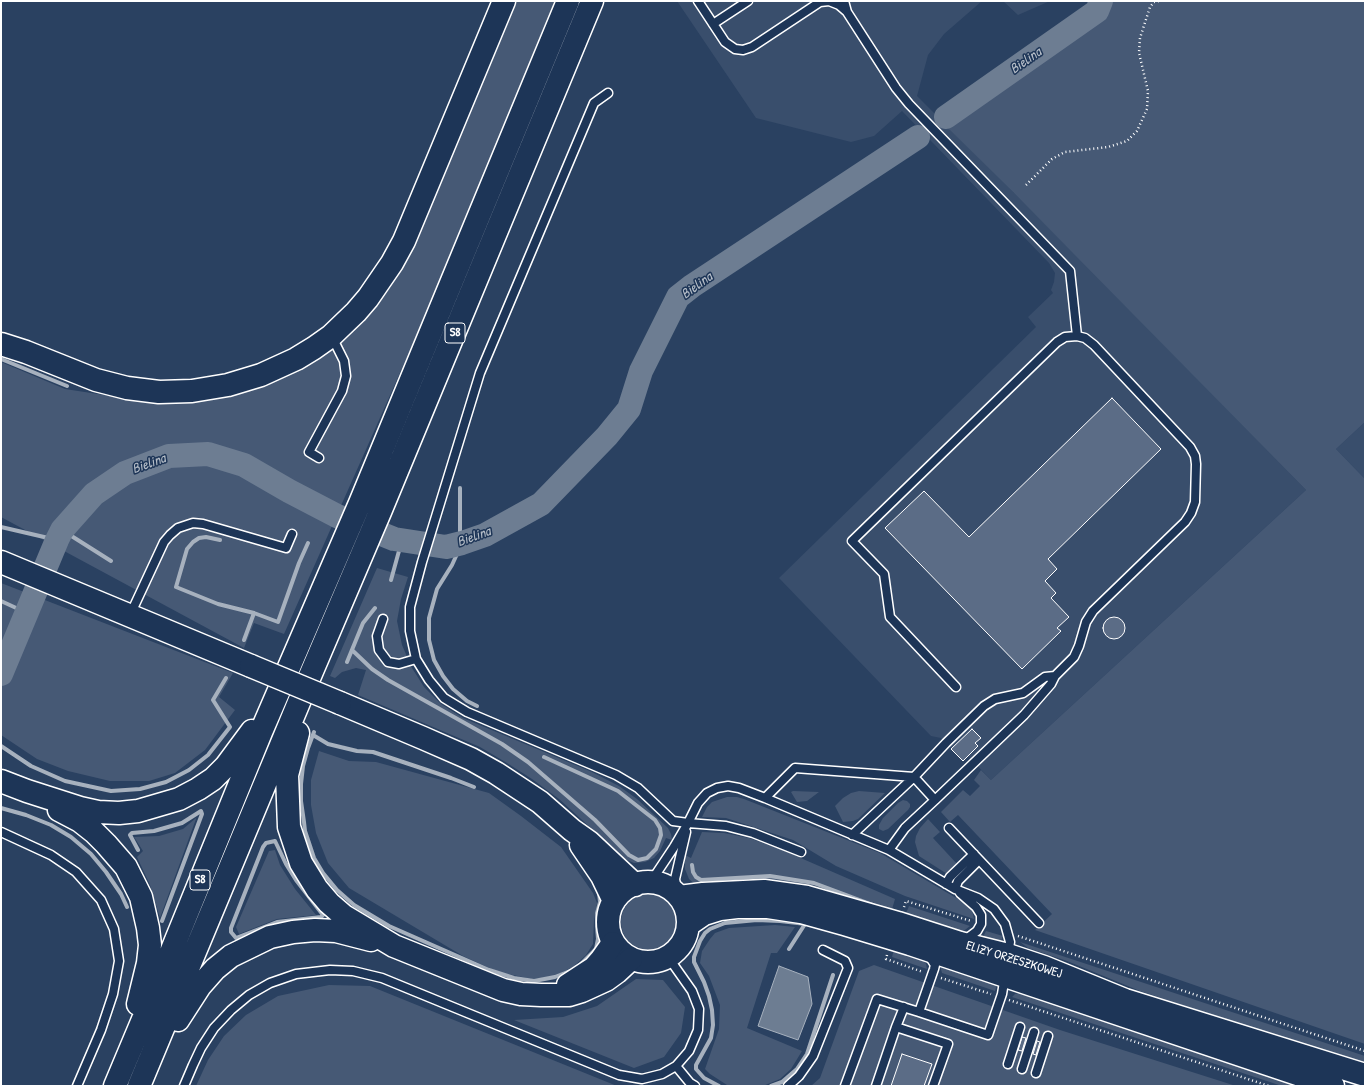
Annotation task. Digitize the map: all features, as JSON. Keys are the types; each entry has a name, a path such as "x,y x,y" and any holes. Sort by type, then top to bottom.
{"main road":[{"path":"1,344 26,352 96,380 127,388 159,392 192,391 228,385 261,375 296,359 331,336 368,298 392,263 404,241 504,1"},
{"name":"S8","path":"118,1078 166,967 285,674 360,503 568,1"},
{"name":"S8","path":"140,1082 366,546 592,1"},
{"path":"11,566 471,759 496,773 540,802 572,830 640,884"},
{"path":"27,792 80,808 98,812 119,813 138,811 179,799 213,779 226,766 251,734 285,674"},
{"path":"307,683 298,732 287,775 288,827 301,863 317,889 329,903 344,916 394,946"},
{"path":"1,781 27,792 80,821 94,832 126,867 142,897 150,945 148,962 118,1078"},
{"path":"572,830 602,876 614,901"},
{"path":"640,884 656,884 669,888 678,897 684,906 688,925 685,937 678,948 668,956 656,962 643,962 631,959 621,952 613,943 609,932 608,922 610,911 614,901 623,891 640,884"},
{"name":"ELIZY ORZESZKOWEJ","path":"678,897 764,891 808,897 960,943 1056,993 1333,1086"},
{"name":"ELIZY ORZESZKOWEJ","path":"688,925 704,914 720,909 737,907 768,907 801,912 924,949 1002,965 1044,967 1125,1000 1365,1075"},
{"path":"140,1082 186,1005 215,969 231,956 270,937 293,932 315,930 336,931 394,946 503,990 541,996 569,994 582,991 606,980 631,959"},
{"path":"541,996 568,985 586,974 601,960 613,943"}],"lane":[{"path":"698,1 726,42 735,49 743,50 752,47 821,1 829,1 839,5 847,12 896,88 909,104 1070,271 1077,336"},
{"path":"713,24 748,1"},
{"path":"844,1 847,12"},
{"path":"608,93 594,103 480,373 422,562 410,607 410,631 416,659 429,680 444,698 467,712 616,775 638,788 673,821 726,826 753,833 801,852"},
{"path":"319,458 309,452 342,390 346,376 344,361 331,336"},
{"path":"889,850 905,828 1024,715 1051,684 1055,676 1074,657 1086,622 1093,611 1185,522 1191,513 1195,502 1196,464 1195,456 1190,447 1094,345 1085,338 1077,336 1065,337 1057,342 852,541 884,574 890,617 956,687"},
{"path":"129,616 164,542 178,528 193,523 203,524 286,548 292,534"},
{"path":"383,619 377,636 379,650 388,662 399,664 416,659"},
{"path":"852,835 914,777 984,706 995,699 1023,693 1045,677 1055,676"},
{"path":"765,798 795,768 914,777 935,800"},
{"path":"640,884 654,877 674,847 698,804 707,793 717,788 728,786 739,788 765,798 889,850 955,889 978,898 990,906 1003,919 1002,965 988,1035 877,999 844,1086"},
{"path":"678,897 675,878 688,823"},
{"path":"949,828 1039,923"},
{"path":"1,832 51,854 76,872 101,900 114,929 119,961 113,994 101,1030 77,1086"},
{"path":"946,884 950,877 976,857"},
{"path":"955,889 958,881 976,857"},
{"path":"955,889 978,909 981,915 980,924 977,931 960,943"},
{"path":"919,1012 935,965 924,949"},
{"path":"788,1086 799,1076 813,1056 848,968 845,961 823,950"},
{"path":"184,1086 195,1059 214,1028 231,1010 249,995 270,982 296,974 330,970 353,971 382,978 619,1075 642,1079 662,1074 676,1066 689,1051 698,1030 699,1008 692,991 668,956"},
{"path":"876,1086 904,1007"},
{"path":"1008,1064 1020,1027"},
{"path":"896,1028 948,1044 933,1086"},
{"path":"1022,1069 1034,1032"},
{"path":"1036,1073 1048,1036"},
{"path":"676,1066 690,1083 695,1086"}],"path":[{"path":"1026,184 1052,159 1065,152 1108,147 1127,141 1137,132 1147,109 1148,91 1139,53 1140,38 1150,7 1154,2 1159,1"},
{"path":"906,901 980,924"},
{"path":"886,959 932,975 1002,965 1365,1051"},
{"path":"1002,965 1269,1086"}],"shaded area":[{"path":"517,1 555,1 431,303 284,634 254,623 244,648 1,517 1,362 65,389 124,398 192,402 233,396 265,384 336,345 352,332 377,306 390,288 404,266 414,246"},
{"path":"677,1 982,1 944,34 928,55 917,96 1090,269 1306,490 991,780 968,756 963,761 941,738 931,736 779,578 1036,327 1028,317 1053,293 1051,290 1055,273 1049,263 902,111 874,136 851,142 756,118"},
{"path":"1003,1 1050,1 1018,15"},
{"path":"1106,1 1365,1 1365,422 1336,449 1365,479 1365,1044 1035,930 1052,914 958,815 950,822 941,812 963,790 970,796 980,786 974,780 981,770 991,780 1306,490 1013,192 949,129 965,115 1103,10"},
{"path":"1365,422 1365,479 1336,449"},
{"path":"377,568 408,577 401,599 397,621 402,645 412,668 424,687 441,704 463,718 592,772 619,786 637,799 668,828 672,840 666,838 660,851 654,858 645,862 634,863 625,859 559,799 507,763 480,747 358,695 366,670 356,668 342,672 335,678 330,676"},
{"path":"1,583 233,673 219,697 235,710 205,750 175,773 149,781 110,781 68,771 37,759 1,735"},
{"path":"319,751 349,761 376,762 489,793 521,816 561,847 593,893 597,903 594,921 593,944 586,955 573,967 552,977 532,979 498,972 463,956 349,888 328,863 316,833 311,805 311,780"},
{"path":"859,791 885,793 858,819 843,822 835,806 851,793"},
{"path":"791,792 819,792 807,801 797,802"},
{"path":"727,797 744,799 880,853 968,905 972,910 974,919 905,896 836,866 793,840 726,818 702,817 707,807 712,802"},
{"path":"903,800 910,804 908,810 888,829 883,831 879,829 879,825 883,818"},
{"path":"196,818 160,918 150,885 137,857 143,851 134,837 159,836 183,829"},
{"path":"928,819 940,832 933,838 958,865 950,872 944,872 919,856 915,842 916,836 920,828"},
{"path":"702,832 724,833 749,838 780,849 895,899 890,916 697,886 689,879 685,869 685,855 691,858"},
{"path":"275,850 280,865 295,889 316,915 277,919 239,934 236,927 269,851"},
{"path":"643,894 655,894 665,898 673,906 677,916 677,928 673,938 665,946 655,950 643,950 633,946 625,938 621,928 621,916 625,906 633,898"},
{"path":"909,906 970,926 961,933 903,921"},
{"path":"775,925 795,927 777,953 771,953 747,1028 802,1051 791,1069 780,1079 763,1086 727,1085 705,1069 719,1029 720,1005 709,976 700,963 702,951 715,933 729,928"},
{"path":"986,931 1003,936 1002,939 999,943 981,941"},
{"path":"1020,942 1365,1056 1365,1065 1140,991 1067,961 1028,948"},
{"path":"895,945 922,958 927,969 892,957"},
{"path":"939,962 997,984 995,991 942,973"},
{"path":"874,965 1060,1030 1236,1086 811,1086 820,1078 859,971"},
{"path":"779,966 808,977 812,1004 798,1040 758,1026"},
{"path":"636,979 663,980 685,1007 681,1033 664,1057 634,1068 514,1020 563,1017 597,1006"},
{"path":"329,985 370,986 617,1086 196,1086 208,1060 224,1036 246,1015 278,996"},
{"path":"1019,993 1025,993 1304,1086 1282,1086 1012,997"}],"building":[{"path":"1112,398 1161,449 1048,559 1057,569 1045,581 1056,593 1051,598 1069,617 1057,628 1061,631 1022,669 885,528 924,491 969,537"},
{"path":"1114,617 1122,620 1125,628 1122,636 1114,639 1106,636 1103,628 1106,620"},
{"path":"972,729 981,738 975,743 978,746 963,761 951,749"},
{"path":"1022,1037 1026,1038 1022,1051 1018,1050"},
{"path":"1037,1041 1040,1042 1036,1055 1033,1054"},
{"path":"902,1054 932,1064 924,1086 891,1086"}],"waterway":[{"name":"Bielina","path":"946,117 1097,11 1101,1"},
{"name":"Bielina","path":"1,674 62,530 94,494 125,473 169,456 208,454 244,465 337,516 394,539 446,547 485,535 541,504 607,436 629,409 641,371 678,297 692,286 918,137"},
{"path":"1,359 67,386"},
{"path":"460,488 460,532 462,543 452,565 437,589 429,618 429,640 434,660 443,676 453,689 467,701 477,706"},
{"path":"1,527 57,540"},
{"path":"62,530 111,561"},
{"path":"220,540 206,537 199,538 193,542 187,549 176,587 218,604 254,613 278,622 299,563 308,543"},
{"path":"391,580 402,540"},
{"path":"1,601 27,613"},
{"path":"347,662 363,623 375,608"},
{"path":"244,640 254,613"},
{"path":"352,650 372,669 388,680 502,744 528,762 595,820 629,855 638,860 647,858 656,849 661,835 660,828 655,820 618,791 544,757"},
{"path":"1,746 31,766 65,781 111,791 140,789 166,782 189,770 208,755 230,727 213,700 226,678"},
{"path":"314,732 303,766 301,784 301,801 305,831 314,858 323,873 337,890 354,905 389,926 489,970 514,978 534,981 555,977 570,971"},
{"path":"313,735 328,744 357,751 373,752 474,787"},
{"path":"1,808 26,815 51,825 71,837 91,854 106,872 121,894 127,907"},
{"path":"138,850 130,835 132,833 154,831 182,823 201,811 202,814 162,921"},
{"path":"275,841 286,864 296,880 323,915 321,917 277,922 236,938 231,932 231,928 263,847 266,843 275,841"},
{"path":"692,865 693,872 696,877 701,880 770,876 814,883 873,905"},
{"path":"581,964 596,949 598,939 597,913 600,902 599,892"},
{"path":"719,1086 704,1078 696,1069 696,1065 711,1038 713,1025 709,996 694,962 694,957 700,941 705,933 710,929 725,923 757,920 806,924"},
{"path":"789,949 805,924"},
{"path":"771,1086 782,1082 797,1069 807,1054 833,975"}]}
